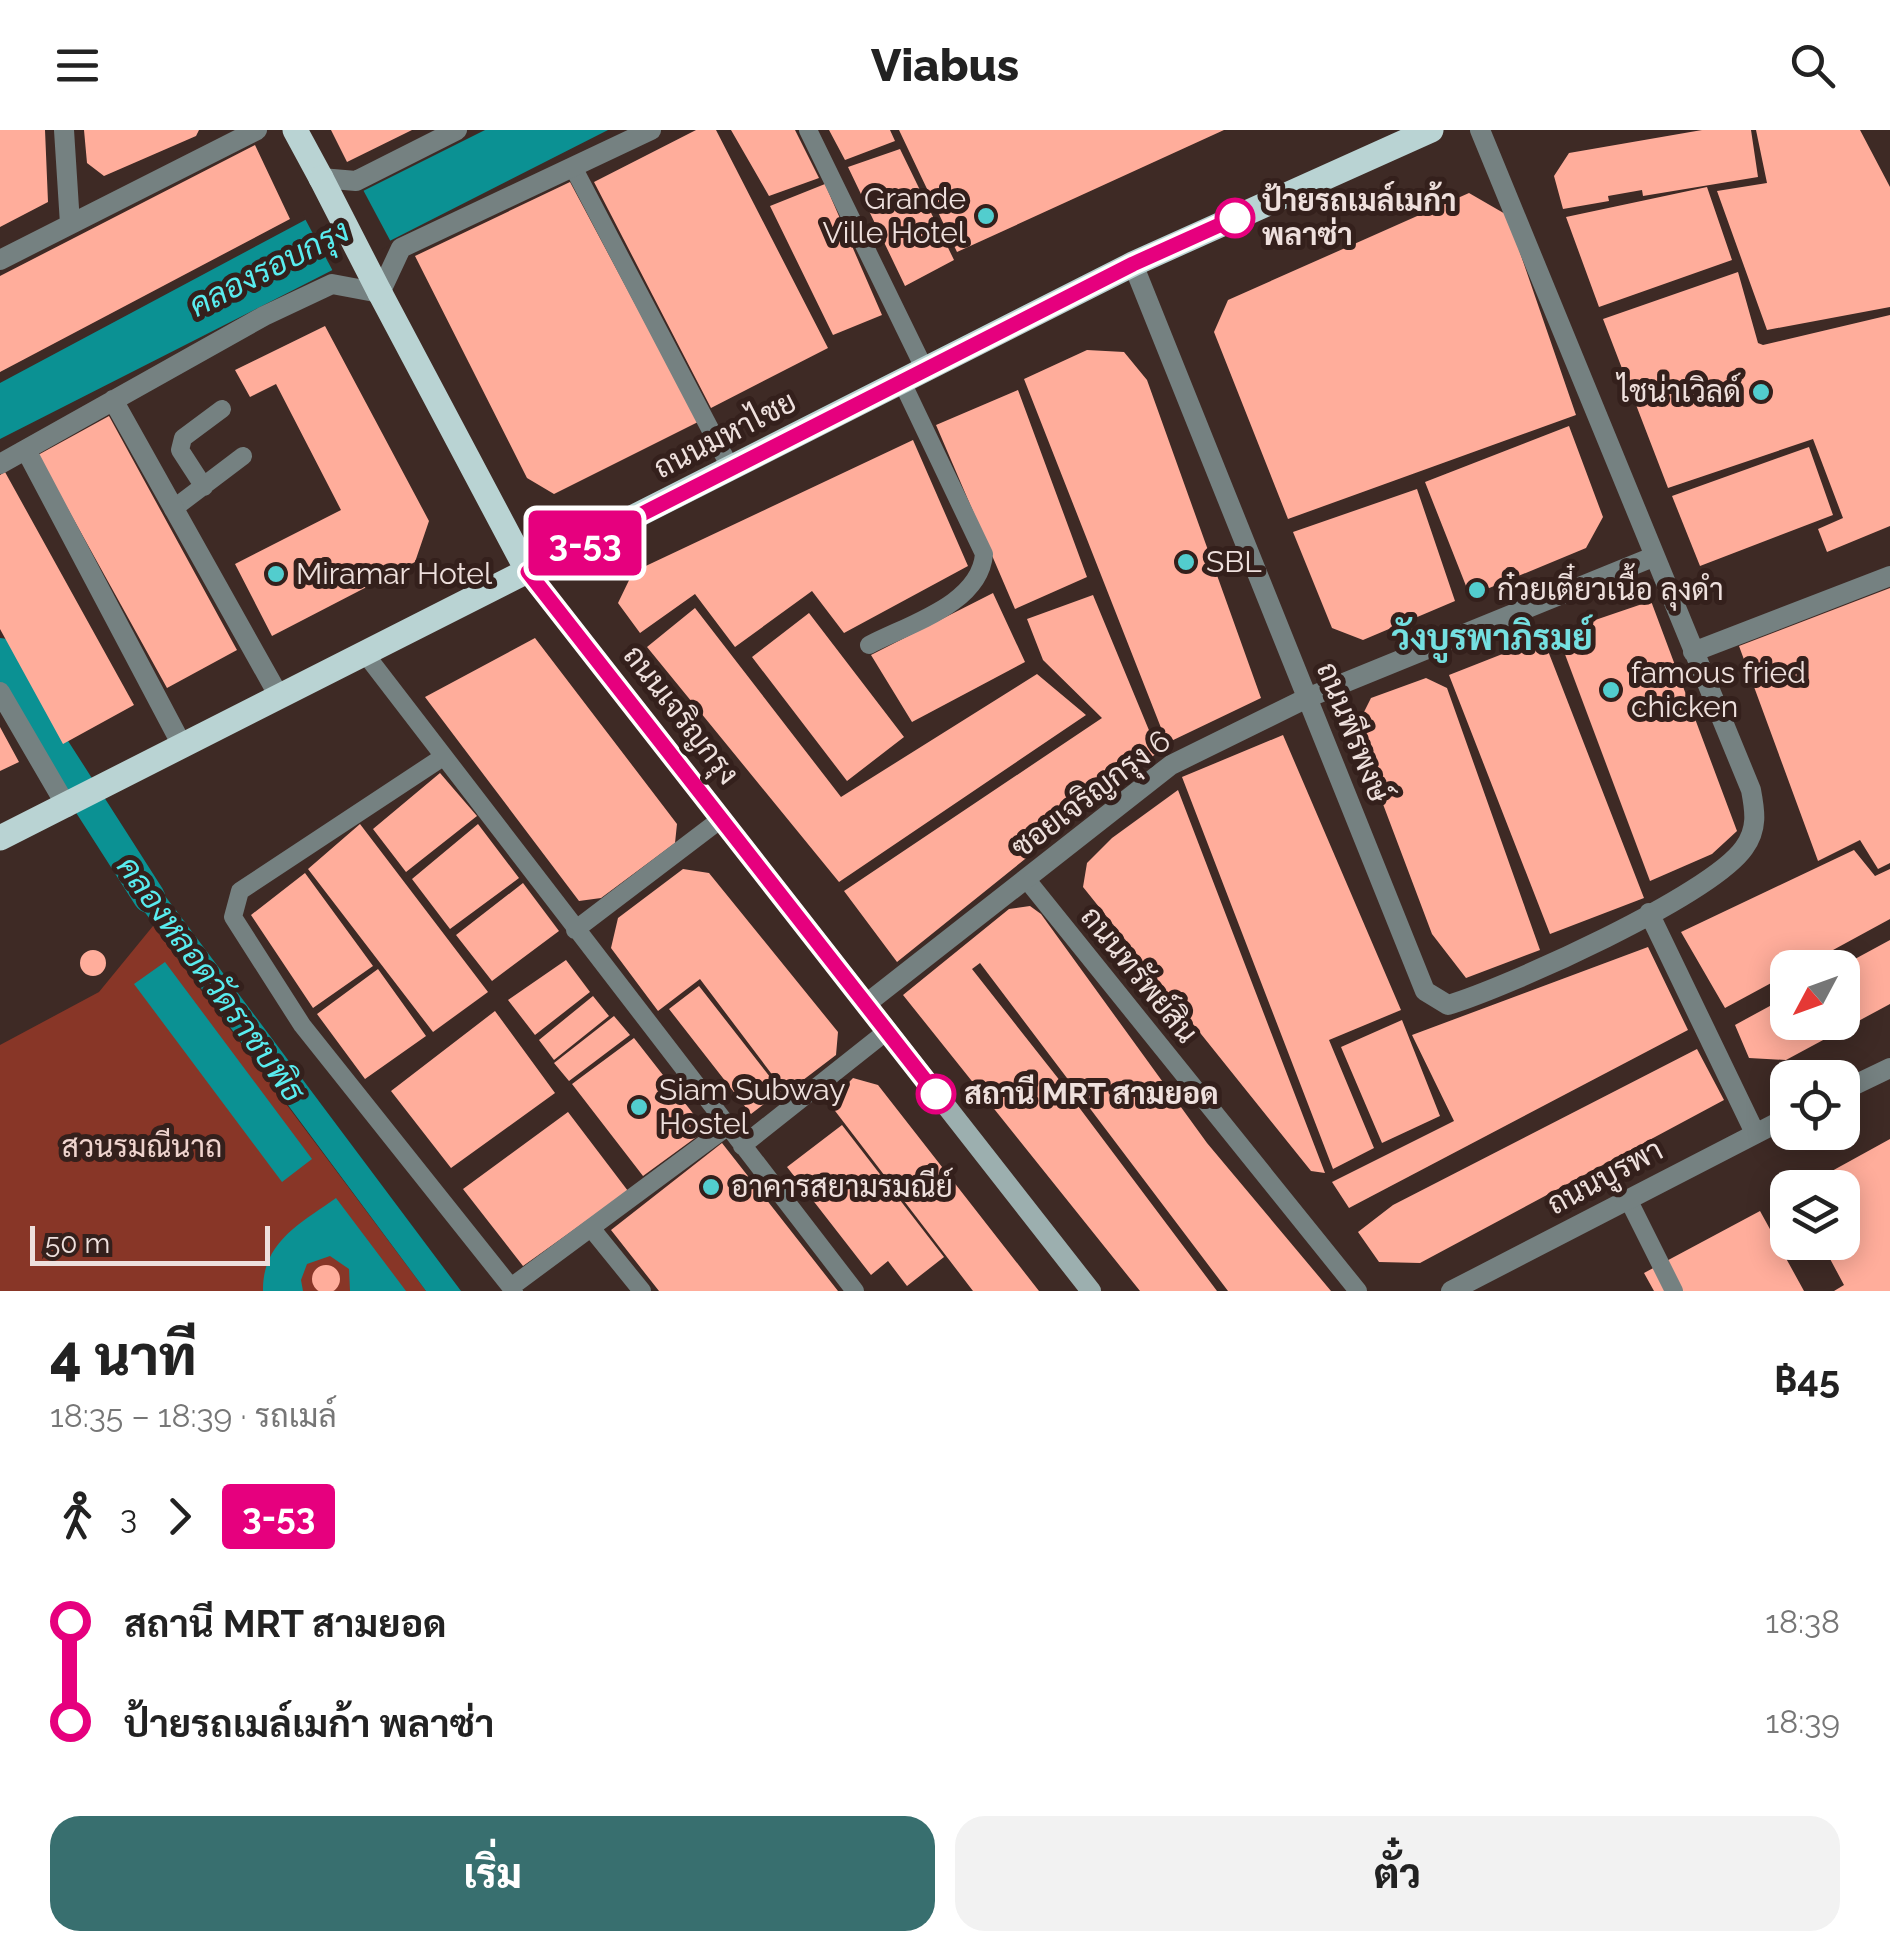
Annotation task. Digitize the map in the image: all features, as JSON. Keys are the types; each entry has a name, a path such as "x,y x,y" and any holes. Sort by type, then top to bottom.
{"main road":[{"name":"ถนนเจริญกรุง","path":"294,130 528,572 1091,1291"},
{"name":"ถนนมหาไชย","path":"0,838 1133,264 1431,130"}],"street":[{"path":"64,130 70,224"},
{"path":"0,260 257,130"},
{"path":"321,178 356,181 457,130"},
{"path":"0,464 264,316 332,284 380,292 401,248 651,130"},
{"name":"ถนนพีรพงษ์","path":"1133,264 1424,991 1448,1005 1499,990 1713,878 1744,848 1756,820 1751,790 1480,130"},
{"path":"113,400 280,698"},
{"path":"26,450 183,748"},
{"name":"ซอยเจริญกรุง 6","path":"866,1004 1171,766 1307,698 1653,557"},
{"path":"1693,652 1890,576"},
{"path":"0,692 72,804"},
{"path":"1649,913 1755,1132"},
{"path":"1860,1082 1890,1068"},
{"name":"ถนนบูรพา","path":"1451,1291 1770,1125"}],"lane":[{"path":"808,130 925,370"},
{"path":"573,167 731,468"},
{"path":"869,645 966,593 982,572 984,554 902,382"},
{"path":"204,486 180,450 182,438 222,409"},
{"path":"173,509 243,456"},
{"path":"366,654 855,1291"},
{"path":"443,758 240,891 233,917 302,1025 513,1289 728,1127"},
{"path":"575,930 722,819"},
{"name":"ถนนทรัพย์สิน","path":"1027,880 1358,1291"},
{"path":"742,1146 887,1031"},
{"path":"1628,1199 1674,1291"},
{"path":"591,1228 642,1291"}],"green space":[{"name":"สวนรมณีนาถ","path":"153,926 426,1291 0,1291 0,1045 99,992"}],"water":[{"name":"คลองรอบกรุง","path":"485,130 608,130 0,439 0,383 307,219"},
{"path":"136,858 461,1291 426,1291 112,868"},
{"path":"165,962 312,1159 282,1182 134,984"},
{"path":"336,1198 406,1291 350,1291 349,1269 330,1256 307,1264 301,1280 303,1291 263,1291 264,1274 276,1247 297,1225"}],"pier":[{"path":"361,186 392,244 335,275 303,215"}],"building":[{"path":"0,130 45,130 48,202 0,227"},
{"path":"84,130 199,130 196,136 104,176 87,163"},
{"path":"331,130 412,130 347,162"},
{"path":"696,130 716,130 828,348 711,408 594,182"},
{"path":"731,130 795,130 819,178 769,196"},
{"path":"829,130 890,130 895,141 845,160"},
{"name":"Grande Ville Hotel","path":"899,130 1224,130 957,252"},
{"path":"1702,130 1751,130 1758,177 1643,196 1642,190 1563,209 1554,176 1569,153"},
{"path":"1756,130 1860,130 1890,187 1890,307 1767,330 1717,191 1767,183"},
{"path":"255,145 290,219 0,372 0,276"},
{"path":"900,149 954,260 905,286 848,167"},
{"path":"570,182 698,422 554,494 527,478 415,256"},
{"path":"825,184 882,315 833,335 770,206"},
{"path":"1707,187 1732,260 1599,307 1566,217"},
{"path":"1469,193 1507,215 1576,415 1288,519 1214,332 1228,300"},
{"name":"ไชน่าเวิลด์","path":"1738,272 1758,343 1763,345 1890,315 1890,526 1827,552 1818,529 1843,518 1813,439 1668,488 1603,319"},
{"path":"325,326 429,521 415,562 272,636 235,564 341,510 276,384 250,397 235,370"},
{"path":"1087,350 1124,352 1147,380 1261,698 1167,743 1024,379"},
{"path":"1018,390 1087,577 1015,609 936,425"},
{"path":"109,416 237,650 167,688 38,455"},
{"path":"1569,426 1603,517 1586,548 1470,596 1425,482"},
{"path":"913,440 968,566 844,633 812,591 735,647 695,594 640,633 618,603 633,572"},
{"path":"1809,447 1833,515 1700,566 1672,496"},
{"path":"5,472 134,705 63,744 0,629 0,475"},
{"path":"1417,489 1455,601 1363,640 1332,628 1293,532"},
{"path":"1890,588 1890,863 1878,869 1860,840 1818,861 1739,646"},
{"path":"993,593 1025,662 912,722 871,655"},
{"path":"1093,595 1158,752 897,962 844,891 1102,718 1043,660 1027,619"},
{"path":"1651,601 1737,831 1712,854 1650,881 1557,633"},
{"path":"695,608 841,797 1037,674 1086,715 839,882 647,647"},
{"path":"809,613 904,737 847,781 752,657"},
{"path":"535,638 677,824 675,843 601,898 579,901 425,697"},
{"path":"1543,638 1644,898 1550,934 1449,675"},
{"path":"1426,678 1447,688 1540,950 1466,978 1432,934 1355,730 1371,698"},
{"path":"0,727 19,762 0,771"},
{"path":"1283,735 1401,1010 1329,1040 1374,1148 1333,1169 1182,777"},
{"path":"440,773 477,816 406,872 373,829"},
{"path":"1178,790 1325,1173 1311,1171 1083,887 1087,863 1112,838"},
{"path":"360,824 488,992 433,1032 308,869"},
{"path":"478,824 519,878 450,929 412,879"},
{"path":"1854,850 1875,876 1890,869 1890,919 1833,950 1770,950 1770,984 1725,1008 1681,932"},
{"path":"683,869 709,873 838,1032 836,1055 786,1093 700,979 658,1011 611,948 618,918"},
{"path":"305,873 373,966 313,1008 251,915"},
{"path":"523,883 559,931 492,981 456,935"},
{"path":"1030,906 1041,914 1207,1143 1331,1291 1228,1291 980,963 972,969 1072,1096 1064,1103 1078,1106 1217,1291 1140,1291 903,995 1009,909"},
{"path":"1890,940 1890,1004 1860,1020 1860,956"},
{"path":"1648,947 1688,1030 1349,1208 1332,1182 1454,1121 1412,1035"},
{"path":"93,950 102,954 106,963 102,972 93,976 84,972 80,963 84,954"},
{"path":"566,960 590,992 535,1035 508,1000"},
{"path":"378,969 426,1036 365,1079 317,1014"},
{"path":"699,986 781,1091 751,1114 669,1009"},
{"path":"593,996 609,1016 554,1060 539,1040"},
{"path":"1770,1006 1770,1040 1823,1040 1786,1060 1749,1058 1735,1025"},
{"path":"495,1011 555,1093 451,1168 391,1091"},
{"path":"614,1016 630,1035 569,1081 554,1063"},
{"path":"1402,1020 1440,1116 1382,1143 1341,1047"},
{"name":"Siam Subway Hostel","path":"634,1038 706,1130 643,1176 572,1084"},
{"path":"1697,1049 1724,1100 1420,1263 1379,1262 1358,1232 1393,1205"},
{"path":"853,1078 878,1085 1039,1291 973,1291 829,1103"},
{"path":"568,1112 628,1191 523,1266 463,1189"},
{"path":"842,1125 944,1257 907,1286 888,1261 871,1275 787,1167"},
{"path":"1890,1139 1890,1291 1834,1291 1844,1285 1831,1260 1860,1260 1860,1170 1834,1170"},
{"name":"อาคารสยามรมณีย์","path":"722,1143 838,1291 659,1291 611,1230"},
{"path":"1760,1211 1770,1229 1770,1260 1787,1260 1804,1291 1654,1291 1644,1273"},
{"path":"320,1266 332,1266 339,1273 339,1285 333,1291 319,1291 313,1285 313,1273"}],"waterway":[{"name":"คลองหลอดวัดราชบพิธ","path":"0,654 53,747 149,897"}],"bus line":[{"name":"3-53","path":"936,1094 528,572 1133,264 1235,218"}],"place":[{"name":"Grande Ville Hotel","path":"986,216"},
{"name":"ป้ายรถเมล์เมก้า พลาซ่า","path":"1235,218"},
{"name":"ไชน่าเวิลด์","path":"1761,392"},
{"name":"SBL","path":"1186,562"},
{"name":"Miramar Hotel","path":"276,574"},
{"name":"ก๋วยเตี๋ยวเนื้อ ลุงดำ","path":"1477,590"},
{"name":"famous fried chicken","path":"1611,690"},
{"name":"สถานี MRT สามยอด","path":"936,1094"},
{"name":"Siam Subway Hostel","path":"639,1107"},
{"name":"อาคารสยามรมณีย์","path":"711,1187"}],"district":[{"name":"วังบูรพาภิรมย์","path":"1492,638"}]}
